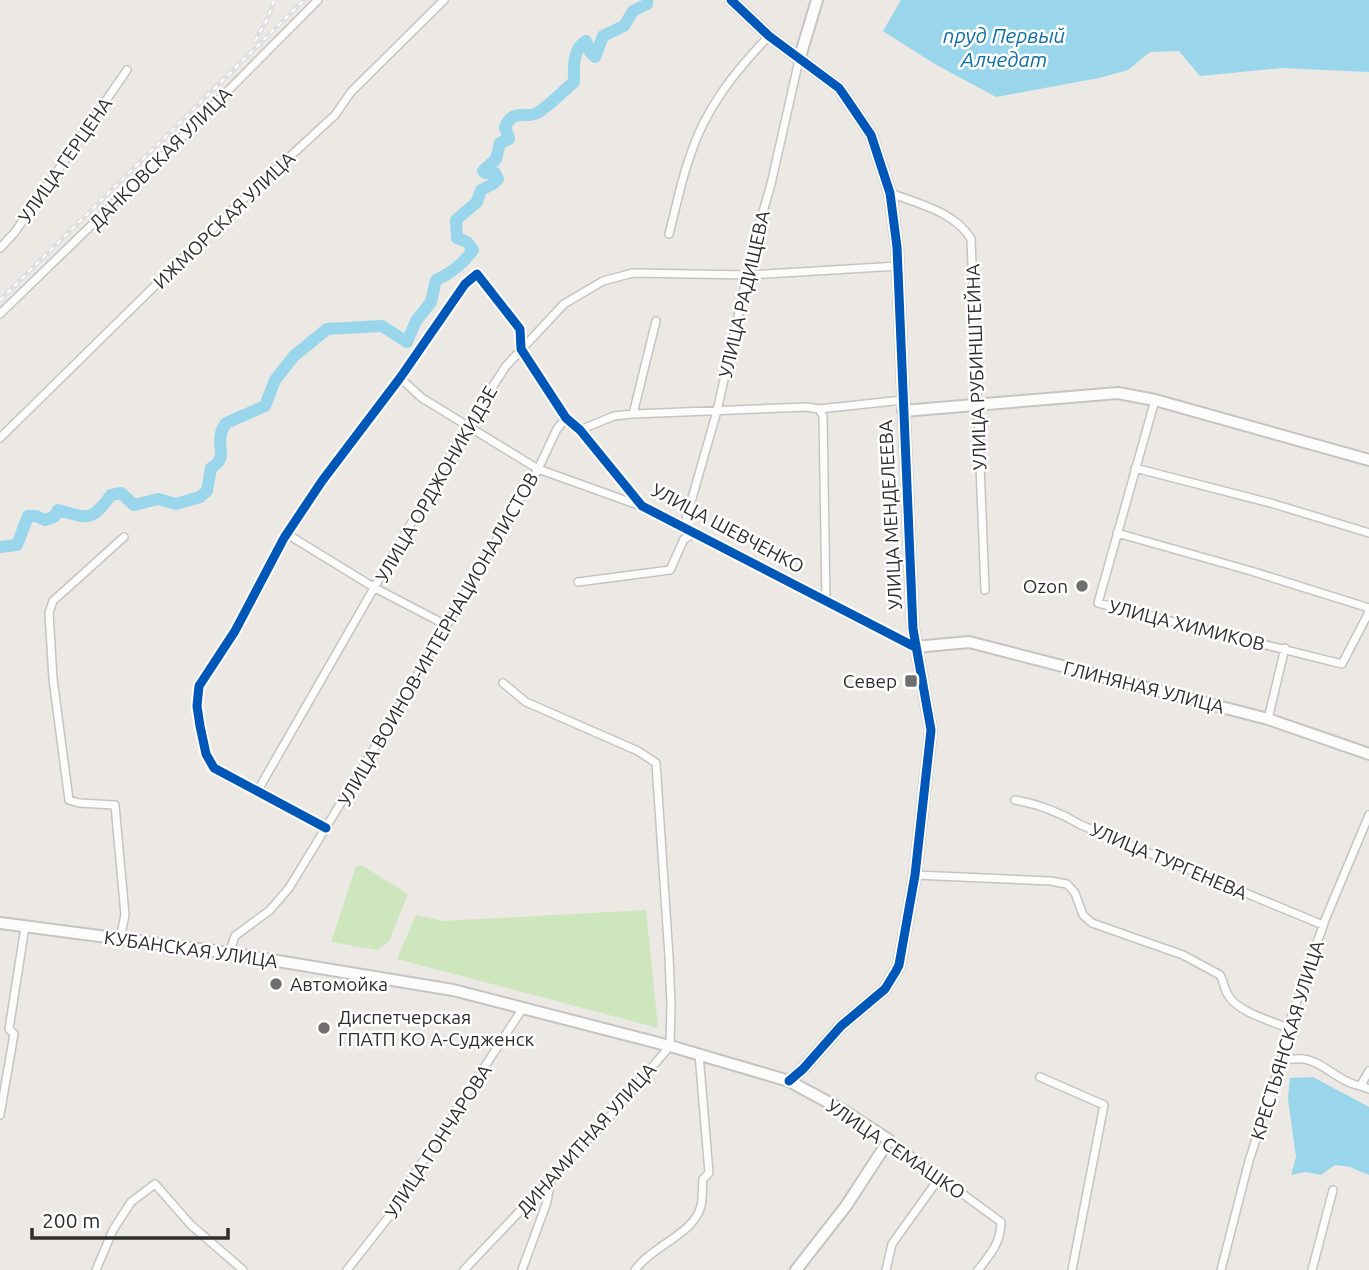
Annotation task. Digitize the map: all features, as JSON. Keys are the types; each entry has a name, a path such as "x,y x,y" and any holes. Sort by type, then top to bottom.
{"street":[{"name":"ДАНКОВСКАЯ УЛИЦА","path":"0,314 318,0"},
{"name":"ИЖМОРСКАЯ УЛИЦА","path":"0,438 233,209 335,115 351,92 444,0"},
{"name":"УЛИЦА МЕНДЕЛЕЕВА","path":"731,0 769,36 839,88 871,135 890,193 898,266 915,647 931,730 915,875 900,965 885,989 841,1027 803,1069 789,1080"},
{"path":"799,60 817,0"},
{"path":"669,234 690,156 709,112 740,66 769,36"},
{"name":"УЛИЦА РАДИЩЕВА","path":"684,526 717,411 799,60"},
{"name":"УЛИЦА ГЕРЦЕНА","path":"0,248 15,232 127,69"},
{"name":"УЛИЦА РУБИНШТЕЙНА","path":"890,193 948,216 964,227 971,239 985,590"},
{"name":"УЛИЦА ОРДЖОНИКИДЗЕ","path":"258,790 467,426 506,366 564,304 603,281 633,273 748,275 898,266"},
{"name":"УЛИЦА ШЕВЧЕНКО","path":"400,378 465,284 477,274 520,329 521,349 566,418 580,430 642,506 915,647"},
{"path":"633,414 656,321"},
{"path":"326,828 214,768 206,754 200,726 199,686 235,631 287,534 345,450 400,378 422,398 538,469 642,506"},
{"path":"580,430 614,416 633,414 977,404 1118,393 1155,400 1369,460"},
{"name":"УЛИЦА ХИМИКОВ","path":"1155,400 1098,603 1342,664 1369,610"},
{"path":"820,409 823,416 826,600"},
{"name":"УЛИЦА ВОИНОВ-ИНТЕРНАЦИОНАЛИСТОВ","path":"229,954 235,936 270,910 289,888 538,469 557,429 566,418"},
{"path":"1135,468 1369,533"},
{"path":"578,582 670,570 684,540 696,533"},
{"path":"1116,533 1369,610"},
{"path":"287,534 375,588 446,625"},
{"path":"120,939 125,915 115,805 69,800 53,679 49,612 53,601 124,537"},
{"name":"ГЛИНЯНАЯ УЛИЦА","path":"915,647 969,642 1268,719 1369,754"},
{"path":"1268,719 1285,648"},
{"name":"ДИНАМИТНАЯ УЛИЦА","path":"464,1270 613,1113 670,1046 671,1005 656,763 638,751 526,702 503,683"},
{"name":"УЛИЦА ТУРГЕНЕВА","path":"1015,800 1030,802 1068,817 1081,825 1323,925"},
{"name":"КРЕСТЬЯНСКАЯ УЛИЦА","path":"1221,1270 1248,1161 1281,1060 1291,1018 1323,925 1369,815"},
{"path":"915,875 1067,884 1075,893 1083,915 1092,923 1195,962 1220,975 1226,994 1232,1001 1248,1012 1290,1029"},
{"name":"КУБАНСКАЯ УЛИЦА","path":"0,923 229,954 453,990 789,1080"},
{"path":"0,1115 14,1034 9,1029 25,927"},
{"name":"УЛИЦА ГОНЧАРОВА","path":"347,1270 398,1205 406,1187 523,1008"},
{"path":"635,1270 660,1245 686,1230 701,1208 703,1179 709,1173 699,1054"},
{"path":"1281,1060 1303,1058 1319,1064 1326,1071 1354,1085 1369,1089"},
{"path":"1361,1085 1369,1070"},
{"path":"1040,1077 1104,1105 1072,1270"},
{"name":"УЛИЦА СЕМАШКО","path":"789,1080 889,1140 1001,1222 1001,1235 993,1251 978,1270"},
{"path":"796,1270 846,1206 889,1140"},
{"path":"887,1268 892,1244 940,1177"},
{"path":"533,1270 522,1268 547,1202 551,1178"},
{"path":"96,1270 113,1230 131,1202 155,1184 191,1225 243,1270"},
{"path":"1312,1270 1332,1190"}],"green space":[{"path":"356,866 363,866 408,894 389,941 378,950 331,942"},
{"path":"646,910 658,1028 397,959 416,915 443,921"}],"water":[{"name":"пруд Первый Алчедат","path":"901,0 1369,0 1369,72 1282,68 1200,76 1179,51 1150,52 1128,70 996,97 933,63 883,31"},
{"path":"1313,1077 1369,1107 1369,1175 1350,1167 1335,1165 1321,1175 1305,1172 1291,1175 1296,1157 1288,1099 1290,1078"}],"waterway":[{"path":"0,547 17,545 28,516 45,520 54,517 58,510 88,516 98,510 111,495 121,493 134,505 158,499 176,504 200,497 207,491 211,468 220,459 220,438 226,423 265,406 275,380 294,356 327,329 382,326 407,342 416,321 431,302 436,280 457,268 473,250 467,242 457,238 456,220 477,202 481,190 498,179 495,173 483,171 496,159 500,143 509,139 505,127 509,121 516,115 539,112 574,82 575,59 581,44 586,41 595,57 603,36 624,26 633,11 647,4 647,0"}],"railway":[{"path":"255,41 268,18 274,0"},
{"path":"0,300 304,0"}],"cycle path":[{"path":"731,0 769,36 839,88 871,135 890,193 897,247 913,629 931,730 915,875 899,965 885,989 841,1026 789,1081"},
{"path":"326,828 214,768 206,754 200,726 197,706 199,686 235,631 284,538 322,481 400,378 465,284 477,274 520,329 521,349 566,418 580,430 642,506 915,647"}],"place":[{"name":"Ozon","path":"1082,586"},
{"name":"Север","path":"911,681"},
{"name":"Автомойка","path":"276,984"},
{"name":"Диспетчерская ГПАТП КО А-Судженск","path":"324,1028"}]}
